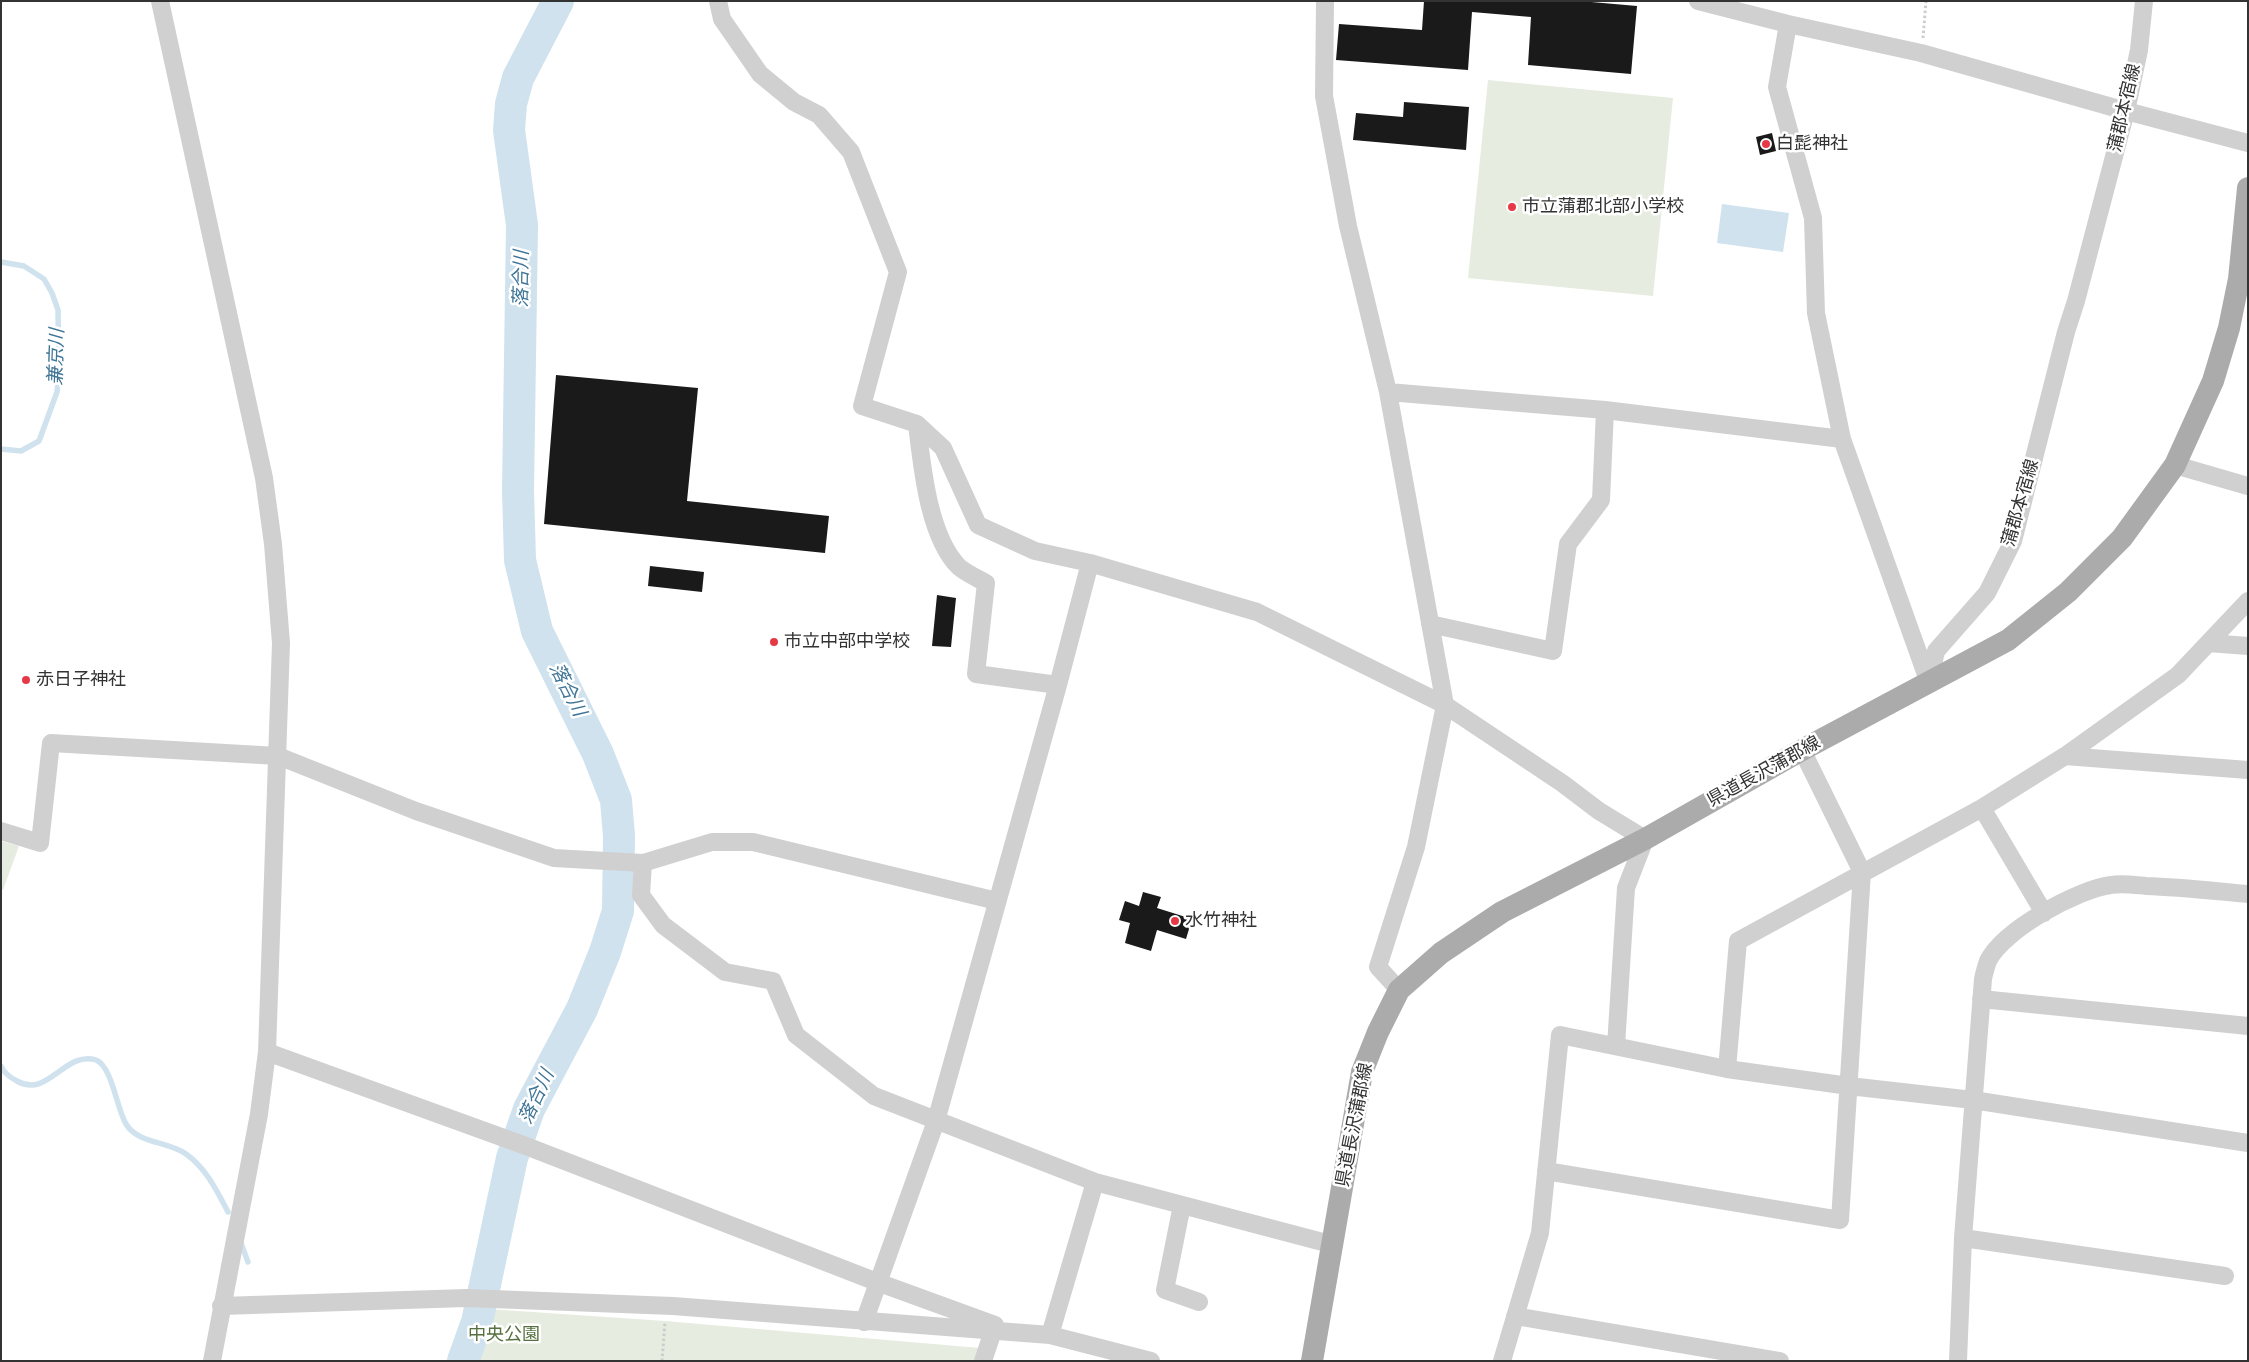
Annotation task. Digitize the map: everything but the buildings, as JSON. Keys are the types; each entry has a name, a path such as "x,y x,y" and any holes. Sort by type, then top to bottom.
{"main road":[{"name":"県道長沢蒲郡線","path":"1312,1361 1334,1244 1362,1072 1378,1032 1399,990 1441,953 1502,912 1645,838 1802,750 1929,684 2008,640 2068,592 2122,538 2175,465 2213,381 2229,328 2239,279 2248,188"}],"street":[{"path":"160,1 264,478 273,544 281,642 267,1052 259,1114 212,1361"},
{"path":"718,1 722,19 760,74 794,102 819,115 852,152 898,272 862,406 917,424 943,448 978,525 1035,551 1090,563 1257,612 1444,705 1562,783 1599,811 1645,838 1626,888 1616,1046"},
{"path":"1325,1 1324,96 1348,226 1388,392 1444,705 1416,847 1378,967 1399,990"},
{"path":"1698,1 1788,24 1921,53 2126,112 2248,143"},
{"name":"蒲郡本宿線","path":"1929,684 1936,651 1987,593 2012,541 2126,112 2139,50 2144,1"},
{"path":"1788,24 1777,87 1813,218 1816,313 1842,439 1929,684"},
{"path":"1388,392 1605,410 1842,439"},
{"path":"1430,624 1553,652 1568,544 1601,500 1605,410"},
{"path":"917,424 924,483 944,547 960,567 986,583 976,674 1058,685"},
{"path":"2175,465 2248,486"},
{"path":"864,1322 876,1282 936,1121 1058,685 1090,563"},
{"path":"1727,1069 1738,941 1982,808 2065,756 2178,675 2248,601"},
{"path":"2208,643 2248,646"},
{"path":"1,832 40,843 51,743 278,756 416,811 554,858 641,863 712,842 753,842 997,901"},
{"path":"1546,1171 1840,1220 1862,872 1802,750"},
{"path":"2065,756 2248,770"},
{"path":"1982,808 2044,913"},
{"path":"641,863 641,894 663,925 725,972 773,981 796,1035 874,1096 1095,1182 1334,1244"},
{"path":"1958,1361 1963,1238 1973,1100 1983,979 1989,960 2003,943 2044,913 2088,890 2113,884 2248,894"},
{"path":"1981,999 2248,1026"},
{"path":"1502,1361 1540,1233 1560,1034 1727,1069 1848,1086 1973,1100 2248,1143"},
{"path":"267,1052 526,1146 876,1282 1015,1332"},
{"path":"1050,1335 1095,1182"},
{"path":"1182,1205 1165,1290 1200,1302"},
{"path":"1963,1238 2226,1276"},
{"path":"221,1306 466,1298 673,1306 1050,1335 1151,1361"},
{"path":"1515,1316 1780,1361"},
{"path":"983,1361 993,1331"}],"path":[{"path":"1921,53 1926,1"},
{"path":"662,1361 665,1321 673,1306"}],"green space":[{"path":"1488,80 1673,98 1653,296 1468,278"},
{"path":"1,841 19,846 3,890 1,889"},
{"name":"中央公園","path":"488,1309 665,1321 980,1348 976,1361 463,1361"}],"water":[{"path":"1722,204 1789,213 1783,252 1717,243"}],"waterway":[{"name":"落合川","path":"463,1361 477,1322 512,1158 529,1109 582,1009 605,952 618,911 619,836 616,800 598,754 537,631 520,560 518,490 522,225 509,130 511,104 518,78 558,1"},
{"name":"兼京川","path":"1,262 24,266 44,279 52,293 58,310 59,374 57,392 39,441 21,451 1,449"},
{"name":"兼京川","path":"1,1066 10,1077 28,1085 38,1084 47,1080 75,1062 85,1059 96,1060 102,1064 106,1071 123,1117 131,1130 146,1139 186,1154 210,1180 228,1212"},
{"name":"兼京川","path":"241,1243 248,1262"}],"place":[{"name":"白髭神社","path":"1766,144"},
{"name":"市立蒲郡北部小学校","path":"1512,207"},
{"name":"市立中部中学校","path":"774,642"},
{"name":"赤日子神社","path":"26,680"},
{"name":"水竹神社","path":"1175,921"}]}
